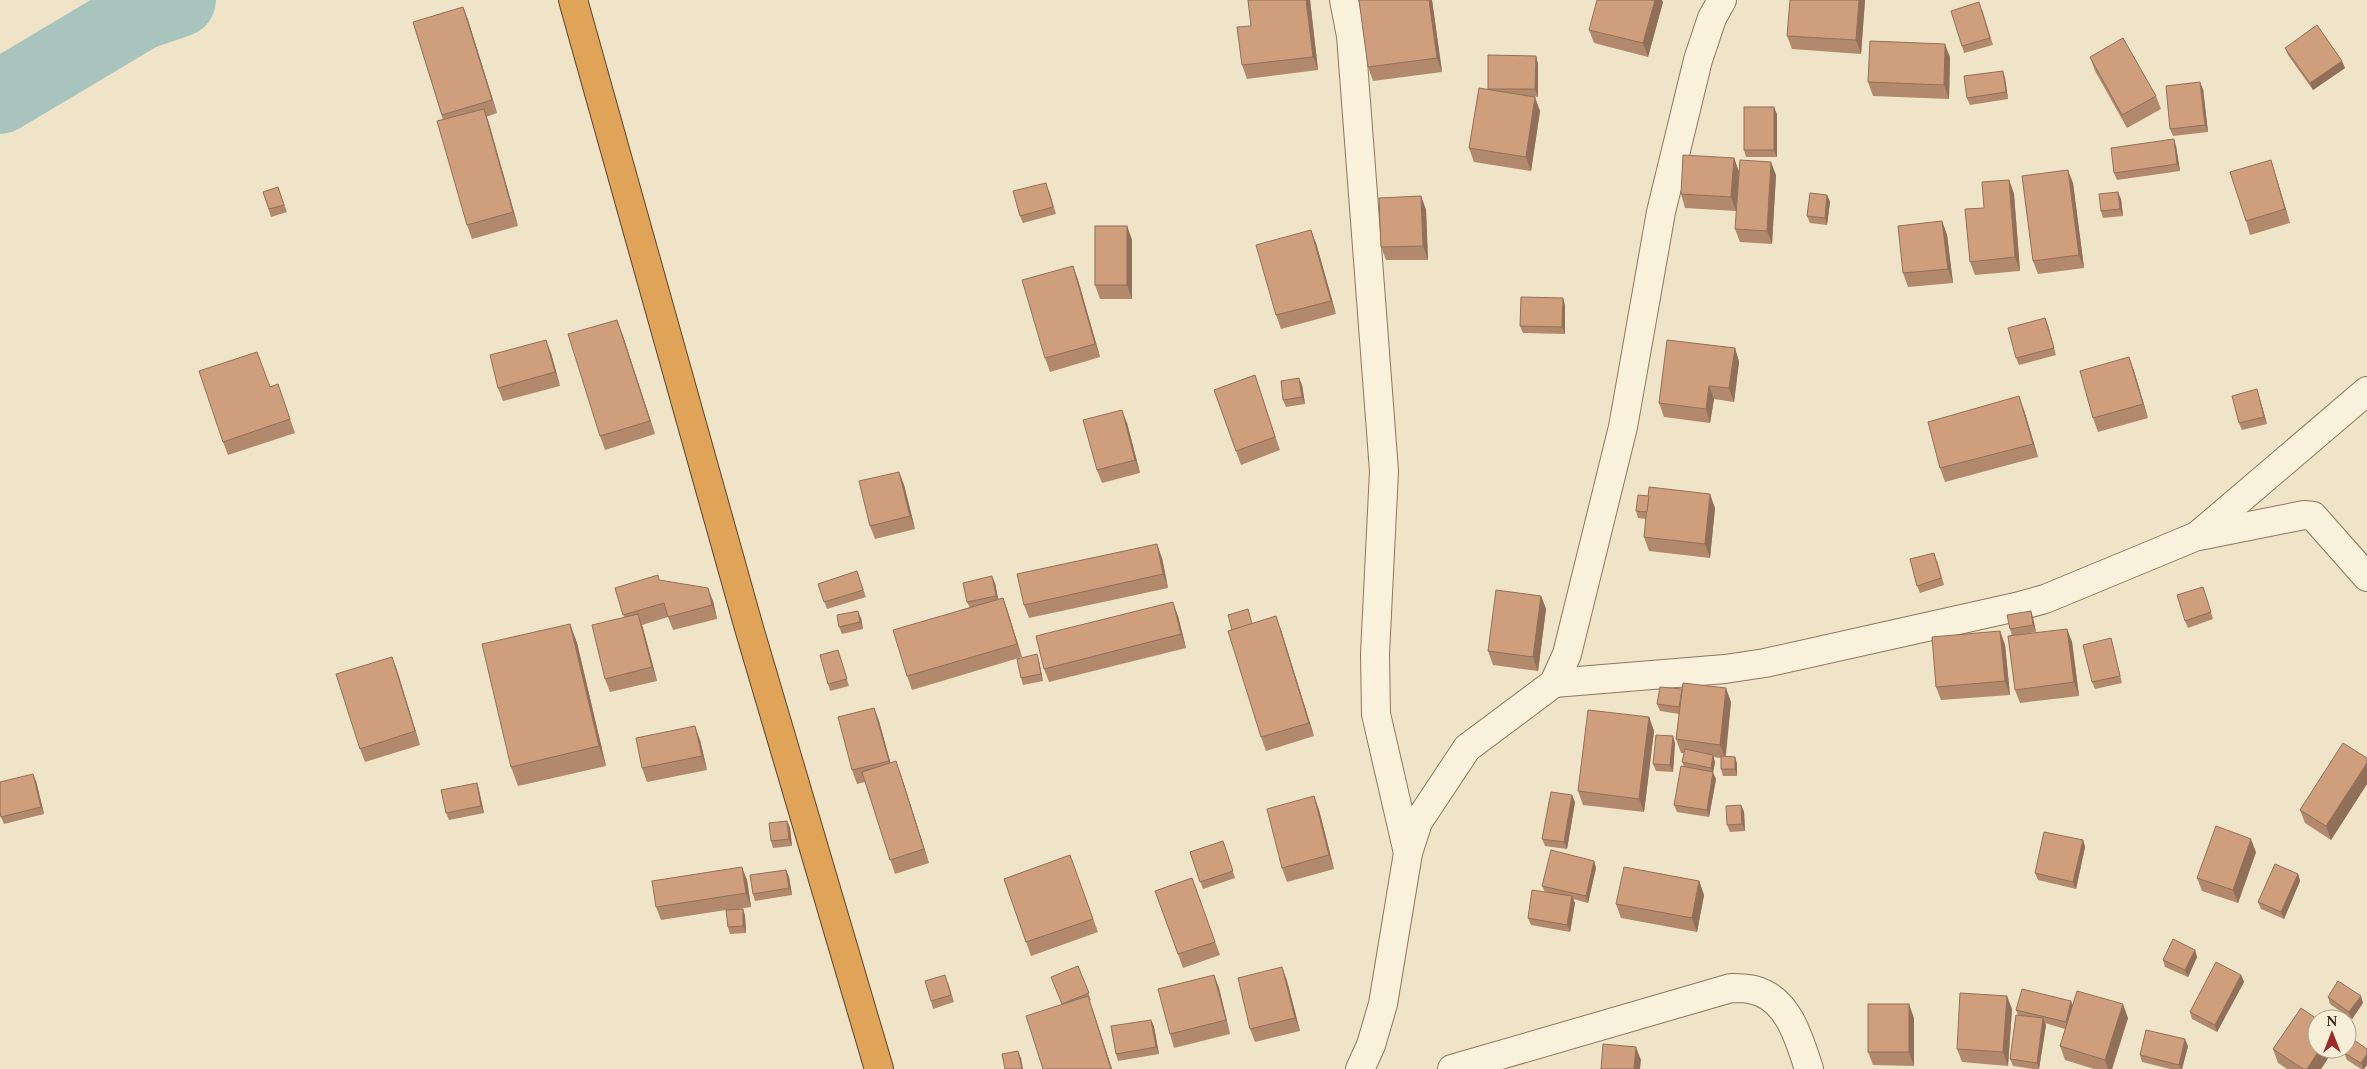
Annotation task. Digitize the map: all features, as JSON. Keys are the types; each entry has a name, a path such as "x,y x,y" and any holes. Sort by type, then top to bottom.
{"highway":[{"path":"573,0 749,628 879,1069"}],"street":[{"path":"1344,0 1351,36 1384,471 1375,654 1376,714 1408,853"},
{"path":"1360,1069 1371,1045 1383,1004 1408,853 1418,822 1467,748 1554,683 1567,654 1623,428 1661,212 1698,60 1712,18 1722,0"},
{"path":"2197,536 2367,391"},
{"path":"1554,683 1725,669 1765,663 2016,608 2063,591 2197,536 2304,515 2313,516 2367,577"},
{"path":"1452,1069 1731,988 1755,990 1779,1004 1795,1027 1809,1069"}],"building":[{"path":"1248,0 1306,0 1313,57 1242,65 1237,27 1251,26"},
{"path":"1359,0 1429,0 1437,58 1368,67"},
{"path":"1597,0 1655,0 1643,43 1589,30"},
{"path":"1790,0 1859,0 1856,40 1787,36"},
{"path":"1979,2 1990,38 1962,46 1951,11"},
{"path":"463,7 492,100 442,115 413,22"},
{"path":"2317,25 2342,61 2310,83 2285,48"},
{"path":"2123,38 2156,96 2122,115 2090,57"},
{"path":"1870,41 1945,44 1944,85 1868,82"},
{"path":"1488,55 1536,56 1535,89 1488,89"},
{"path":"2003,71 2006,92 1967,98 1964,76"},
{"path":"2200,82 2205,125 2170,129 2166,86"},
{"path":"1479,88 1535,97 1526,157 1469,148"},
{"path":"1744,107 1774,107 1774,150 1744,150"},
{"path":"484,109 513,212 467,225 437,121"},
{"path":"2174,139 2177,164 2114,173 2111,148"},
{"path":"1683,155 1734,158 1731,197 1681,194"},
{"path":"1740,160 1771,162 1767,231 1735,229"},
{"path":"2271,160 2285,209 2246,221 2230,172"},
{"path":"2068,170 2079,255 2033,261 2022,176"},
{"path":"2009,180 2015,257 1970,262 1965,209 1984,208 1982,182"},
{"path":"1046,183 1053,207 1020,216 1013,191"},
{"path":"278,187 284,205 269,209 263,192"},
{"path":"2118,192 2120,209 2101,211 2099,194"},
{"path":"1810,193 1827,195 1825,218 1807,216"},
{"path":"1421,196 1423,246 1381,247 1379,198"},
{"path":"1942,221 1948,269 1903,273 1898,226"},
{"path":"1095,226 1127,226 1127,285 1095,285"},
{"path":"1311,230 1331,301 1276,315 1256,245"},
{"path":"1073,266 1095,344 1045,358 1022,280"},
{"path":"1521,297 1563,298 1562,327 1520,326"},
{"path":"2045,318 2054,348 2016,358 2008,328"},
{"path":"617,320 650,421 600,436 568,334"},
{"path":"546,340 555,372 498,388 490,355"},
{"path":"1667,340 1735,348 1729,388 1709,386 1706,409 1659,403"},
{"path":"257,352 270,387 278,384 290,419 223,442 199,371"},
{"path":"2129,357 2143,404 2093,418 2080,371"},
{"path":"1255,375 1275,437 1236,451 1214,390"},
{"path":"1299,378 1302,397 1283,400 1281,381"},
{"path":"2257,389 2264,417 2239,423 2232,396"},
{"path":"2019,396 2033,444 1940,468 1928,422"},
{"path":"1122,410 1135,460 1097,470 1083,420"},
{"path":"899,472 910,516 870,526 859,481"},
{"path":"1649,487 1710,494 1705,544 1644,537"},
{"path":"1638,495 1649,496 1647,512 1636,511"},
{"path":"1157,544 1163,574 1024,605 1017,574"},
{"path":"1934,553 1941,578 1917,586 1910,559"},
{"path":"857,571 863,590 824,602 818,584"},
{"path":"658,575 659,580 708,588 712,605 668,617 664,603 623,615 615,588"},
{"path":"992,576 996,596 967,602 963,583"},
{"path":"2203,587 2211,612 2185,621 2177,595"},
{"path":"1496,590 1541,596 1533,657 1488,651"},
{"path":"1003,598 1017,644 907,676 893,630"},
{"path":"1173,602 1181,634 1044,669 1036,636"},
{"path":"1248,609 1252,624 1232,630 1228,615"},
{"path":"858,611 860,622 839,627 837,615"},
{"path":"2031,611 2033,625 2010,629 2007,615"},
{"path":"638,614 652,667 605,679 592,625"},
{"path":"1276,616 1309,723 1261,737 1228,631"},
{"path":"570,624 599,746 511,767 482,644"},
{"path":"2067,629 2074,682 2015,690 2008,636"},
{"path":"2000,631 2005,681 1936,687 1932,637"},
{"path":"2111,638 2120,676 2092,682 2083,645"},
{"path":"838,650 847,679 828,684 820,655"},
{"path":"1037,654 1041,674 1021,678 1017,659"},
{"path":"392,657 415,731 360,749 336,674"},
{"path":"1683,683 1726,688 1720,745 1676,739"},
{"path":"1660,687 1682,689 1679,707 1657,704"},
{"path":"874,708 889,761 852,770 838,717"},
{"path":"1588,710 1649,717 1639,799 1578,791"},
{"path":"695,726 702,756 642,768 636,738"},
{"path":"1656,735 1673,736 1670,765 1653,764"},
{"path":"2343,743 2367,758 2367,763 2326,826 2300,810"},
{"path":"1685,749 1713,755 1711,768 1682,762"},
{"path":"1721,756 1735,757 1735,769 1721,769"},
{"path":"896,761 924,849 890,860 862,772"},
{"path":"1681,766 1713,772 1707,810 1674,805"},
{"path":"33,774 41,807 1,817 0,782"},
{"path":"477,783 481,806 446,813 441,790"},
{"path":"1551,792 1572,795 1564,842 1542,839"},
{"path":"1314,796 1329,855 1282,868 1267,809"},
{"path":"1741,805 1742,824 1727,825 1726,806"},
{"path":"787,821 789,839 771,841 769,823"},
{"path":"2216,826 2251,839 2233,890 2197,878"},
{"path":"2044,832 2083,840 2073,882 2035,873"},
{"path":"1223,841 1233,871 1200,882 1190,852"},
{"path":"1551,850 1594,861 1586,896 1542,886"},
{"path":"1070,855 1093,919 1026,942 1004,879"},
{"path":"2275,864 2298,874 2281,912 2258,902"},
{"path":"742,867 746,893 656,907 652,881"},
{"path":"1624,867 1699,881 1692,918 1616,904"},
{"path":"786,870 789,888 753,894 750,875"},
{"path":"1192,878 1215,942 1178,954 1155,891"},
{"path":"1532,890 1572,896 1567,925 1528,918"},
{"path":"743,909 743,926 728,927 726,910"},
{"path":"2173,939 2195,950 2185,970 2163,960"},
{"path":"2216,962 2241,975 2215,1025 2190,1012"},
{"path":"1078,966 1089,993 1062,1004 1051,977"},
{"path":"1282,967 1295,1018 1250,1029 1238,978"},
{"path":"945,975 951,995 931,1001 925,981"},
{"path":"1214,975 1226,1020 1170,1034 1158,989"},
{"path":"2338,981 2361,996 2351,1009 2345,1009 2328,997"},
{"path":"2022,989 2071,1001 2066,1022 2016,1010"},
{"path":"2077,991 2123,1004 2105,1060 2060,1046"},
{"path":"1960,993 2007,996 2003,1052 1957,1049"},
{"path":"1088,996 1111,1069 1043,1069 1026,1016"},
{"path":"1868,1004 1909,1004 1909,1052 1868,1052"},
{"path":"2301,1008 2307,1012 2307,1059 2314,1059 2307,1069 2303,1069 2273,1049"},
{"path":"2016,1015 2043,1018 2037,1063 2010,1059"},
{"path":"1151,1020 1156,1047 1116,1054 1111,1026"},
{"path":"2146,1030 2185,1039 2179,1065 2140,1055"},
{"path":"2357,1042 2367,1049 2367,1054 2361,1063 2354,1059 2357,1059"},
{"path":"1603,1044 1636,1047 1634,1069 1601,1069"},
{"path":"1018,1051 1022,1069 1005,1069 1002,1054"}],"waterway":[{"path":"0,97 141,13 179,0"}]}
